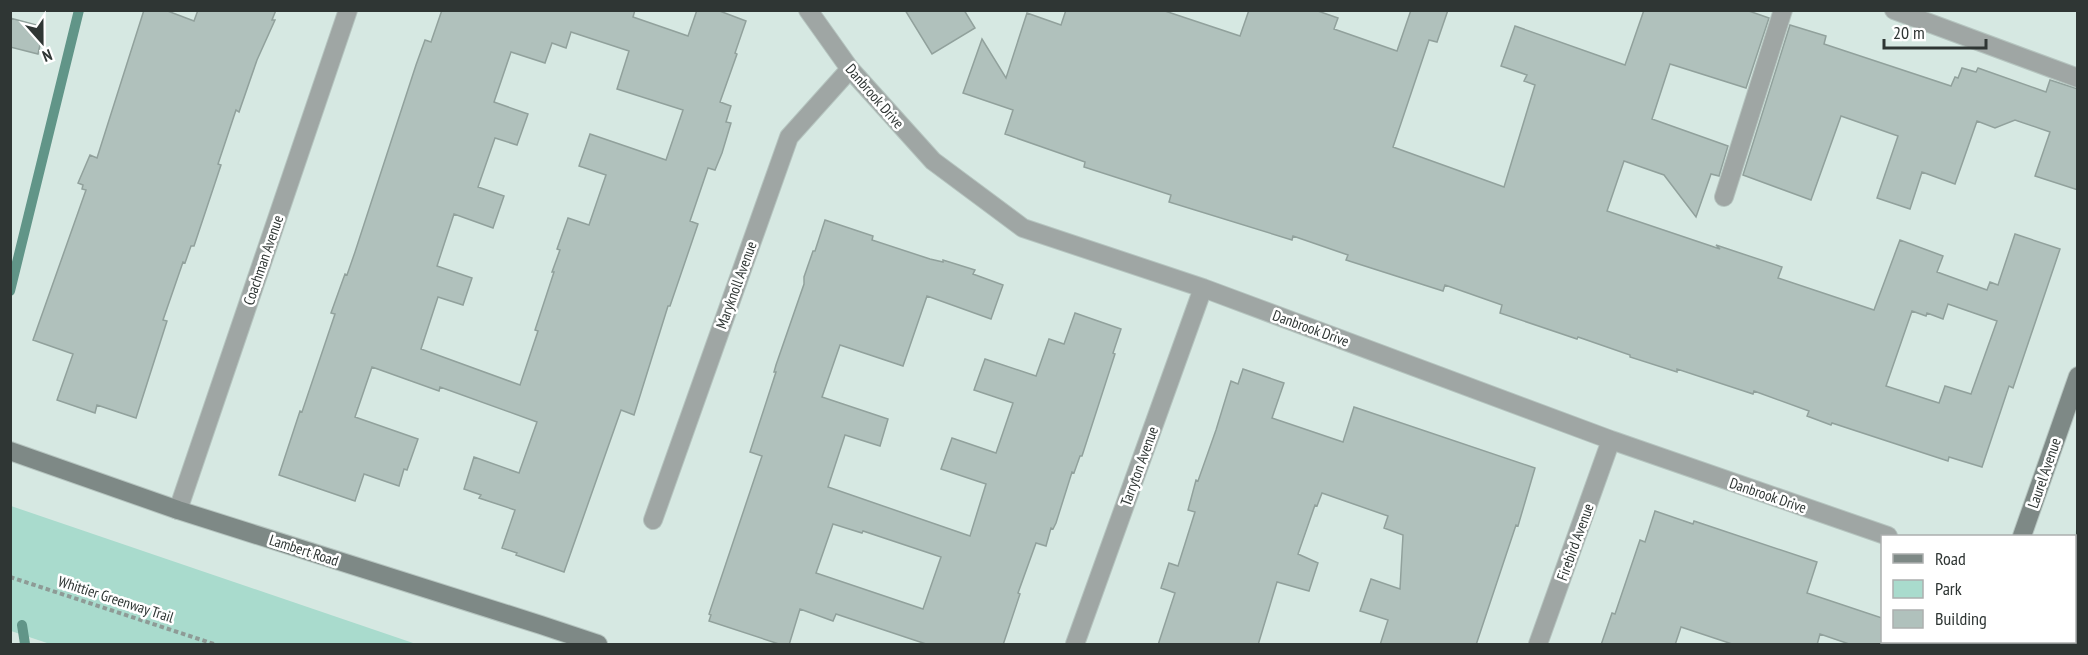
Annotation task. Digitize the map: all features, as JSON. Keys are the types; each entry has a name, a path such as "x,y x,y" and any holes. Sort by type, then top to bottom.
{"main road":[{"name":"Laurel Avenue","path":"2023,535 2078,376"},
{"name":"Lambert Road","path":"10,451 178,510 598,645"}],"street":[{"name":"Coachman Avenue","path":"178,510 348,10"},
{"name":"Danbrook Drive","path":"808,10 850,69 933,161 1023,228 1203,288 1611,440 1882,535"},
{"path":"1724,197 1783,10"},
{"path":"1894,10 2078,78"},
{"name":"Maryknoll Avenue","path":"653,520 789,137 850,69"},
{"name":"Tarryton Avenue","path":"1075,645 1203,288"},
{"name":"Firebird Avenue","path":"1538,645 1611,440"}],"path":[{"name":"Whittier Greenway Trail","path":"10,577 214,645"}],"shaded area":[{"path":"2077,526 2077,644 2037,644 2076,643 2074,535"}],"green space":[{"path":"11,506 416,644 50,644 11,631"}],"building":[{"path":"144,10 165,10 194,21 198,10 276,10 272,20 275,20 257,60 239,112 236,110 218,164 221,165 194,246 191,246 185,263 183,262 163,320 167,321 136,418 97,405 95,413 57,400 73,354 33,340 86,190 82,189 83,185 78,183 90,155 97,158"},
{"path":"442,10 635,10 633,17 688,36 697,10 717,10 746,21 720,102 731,106 726,122 731,123 722,153 715,170 708,168 690,221 698,224 670,306 668,306 634,415 621,410 564,572 502,548 515,510 479,498 481,495 464,489 474,457 519,473 537,422 440,387 439,391 372,367 355,417 418,439 399,486 364,474 355,501 279,475 335,314 331,313 355,252 416,65 425,40 431,42","holes":["571,32 629,51 617,89 683,110 666,160 590,134 579,166 606,175 589,225 568,218 557,249 560,250 552,272 554,272 535,330 538,331 520,385 421,349 438,297 463,305 472,278 437,266 454,214 493,228 504,196 478,187 495,138 517,145 528,114 494,102 511,52 545,63 552,43 566,48"]},
{"path":"905,10 964,10 975,28 932,54"},
{"path":"1066,10 1162,10 1240,36 1249,10 1315,10 1338,18 1334,29 1397,51 1411,10 1448,10 1437,42 1429,40 1393,147 1504,187 1535,85 1524,81 1527,75 1501,66 1515,26 1625,65 1644,10 1746,10 1769,18 1746,88 1670,64 1652,119 1728,146 1719,176 1711,174 1696,217 1664,175 1624,161 1607,211 1782,267 1778,278 1874,310 1900,240 1943,256 1937,272 1987,290 1990,282 1998,285 2015,234 2060,249 2013,388 2009,386 1982,467 1949,457 1948,461 1832,423 1831,425 1807,416 1809,411 1754,391 1753,394 1677,369 1677,372 1578,337 1577,339 1500,313 1502,305 1445,285 1443,291 1346,260 1348,255 1293,236 1292,240 1169,202 1171,195 1084,167 1085,162 1005,134 1013,110 963,93 982,39 1006,78 1027,13 1061,25","holes":["1948,304 1997,321 1971,394 1945,386 1939,403 1886,386 1912,311 1926,316 1927,313 1943,319"]},
{"path":"10,18 44,27 38,54 10,47"},
{"path":"1790,25 1826,36 1824,44 1951,86 1955,77 1958,78 1962,68 1976,72 1978,68 2046,92 2050,80 2078,89 2078,190 2035,176 2050,132 2015,120 1995,128 1977,121 1955,184 1922,172 1910,209 1877,198 1898,136 1841,116 1811,200 1743,175"},
{"path":"825,220 873,236 872,240 930,259 943,262 943,260 975,270 973,274 1003,285 991,319 927,296 903,366 840,345 822,397 888,419 880,446 845,435 828,487 970,536 986,484 941,469 952,438 996,453 1013,403 974,390 985,359 1036,376 1049,339 1064,344 1075,313 1121,329 1082,456 1080,456 1074,473 1072,472 1056,523 1053,529 1051,528 1046,546 1036,543 1003,645 929,645 836,614 833,621 800,609 789,645 782,645 709,621 711,615 709,614 762,456 750,452 776,372 774,372 776,365 804,284 804,277 813,251 815,251","holes":["833,524 862,533 863,531 941,557 923,609 816,573"]},
{"path":"1243,369 1284,383 1272,418 1343,442 1354,407 1535,468 1518,526 1516,525 1476,645 1380,645 1388,620 1360,611 1371,579 1400,589 1403,535 1384,528 1388,516 1322,493 1317,506 1315,505 1298,554 1318,563 1309,591 1277,582 1258,645 1158,645 1175,593 1161,588 1169,563 1178,566 1195,512 1188,510 1196,480 1198,481 1231,381 1238,384"},
{"path":"1655,511 1693,524 1694,521 1817,562 1807,593 1881,618 1882,645 1852,645 1820,634 1817,645 1735,645 1681,627 1675,645 1601,645 1612,613 1615,614 1640,540 1645,542"}],"waterway":[{"path":"10,291 79,10"},
{"path":"22,625 25,644"}]}
